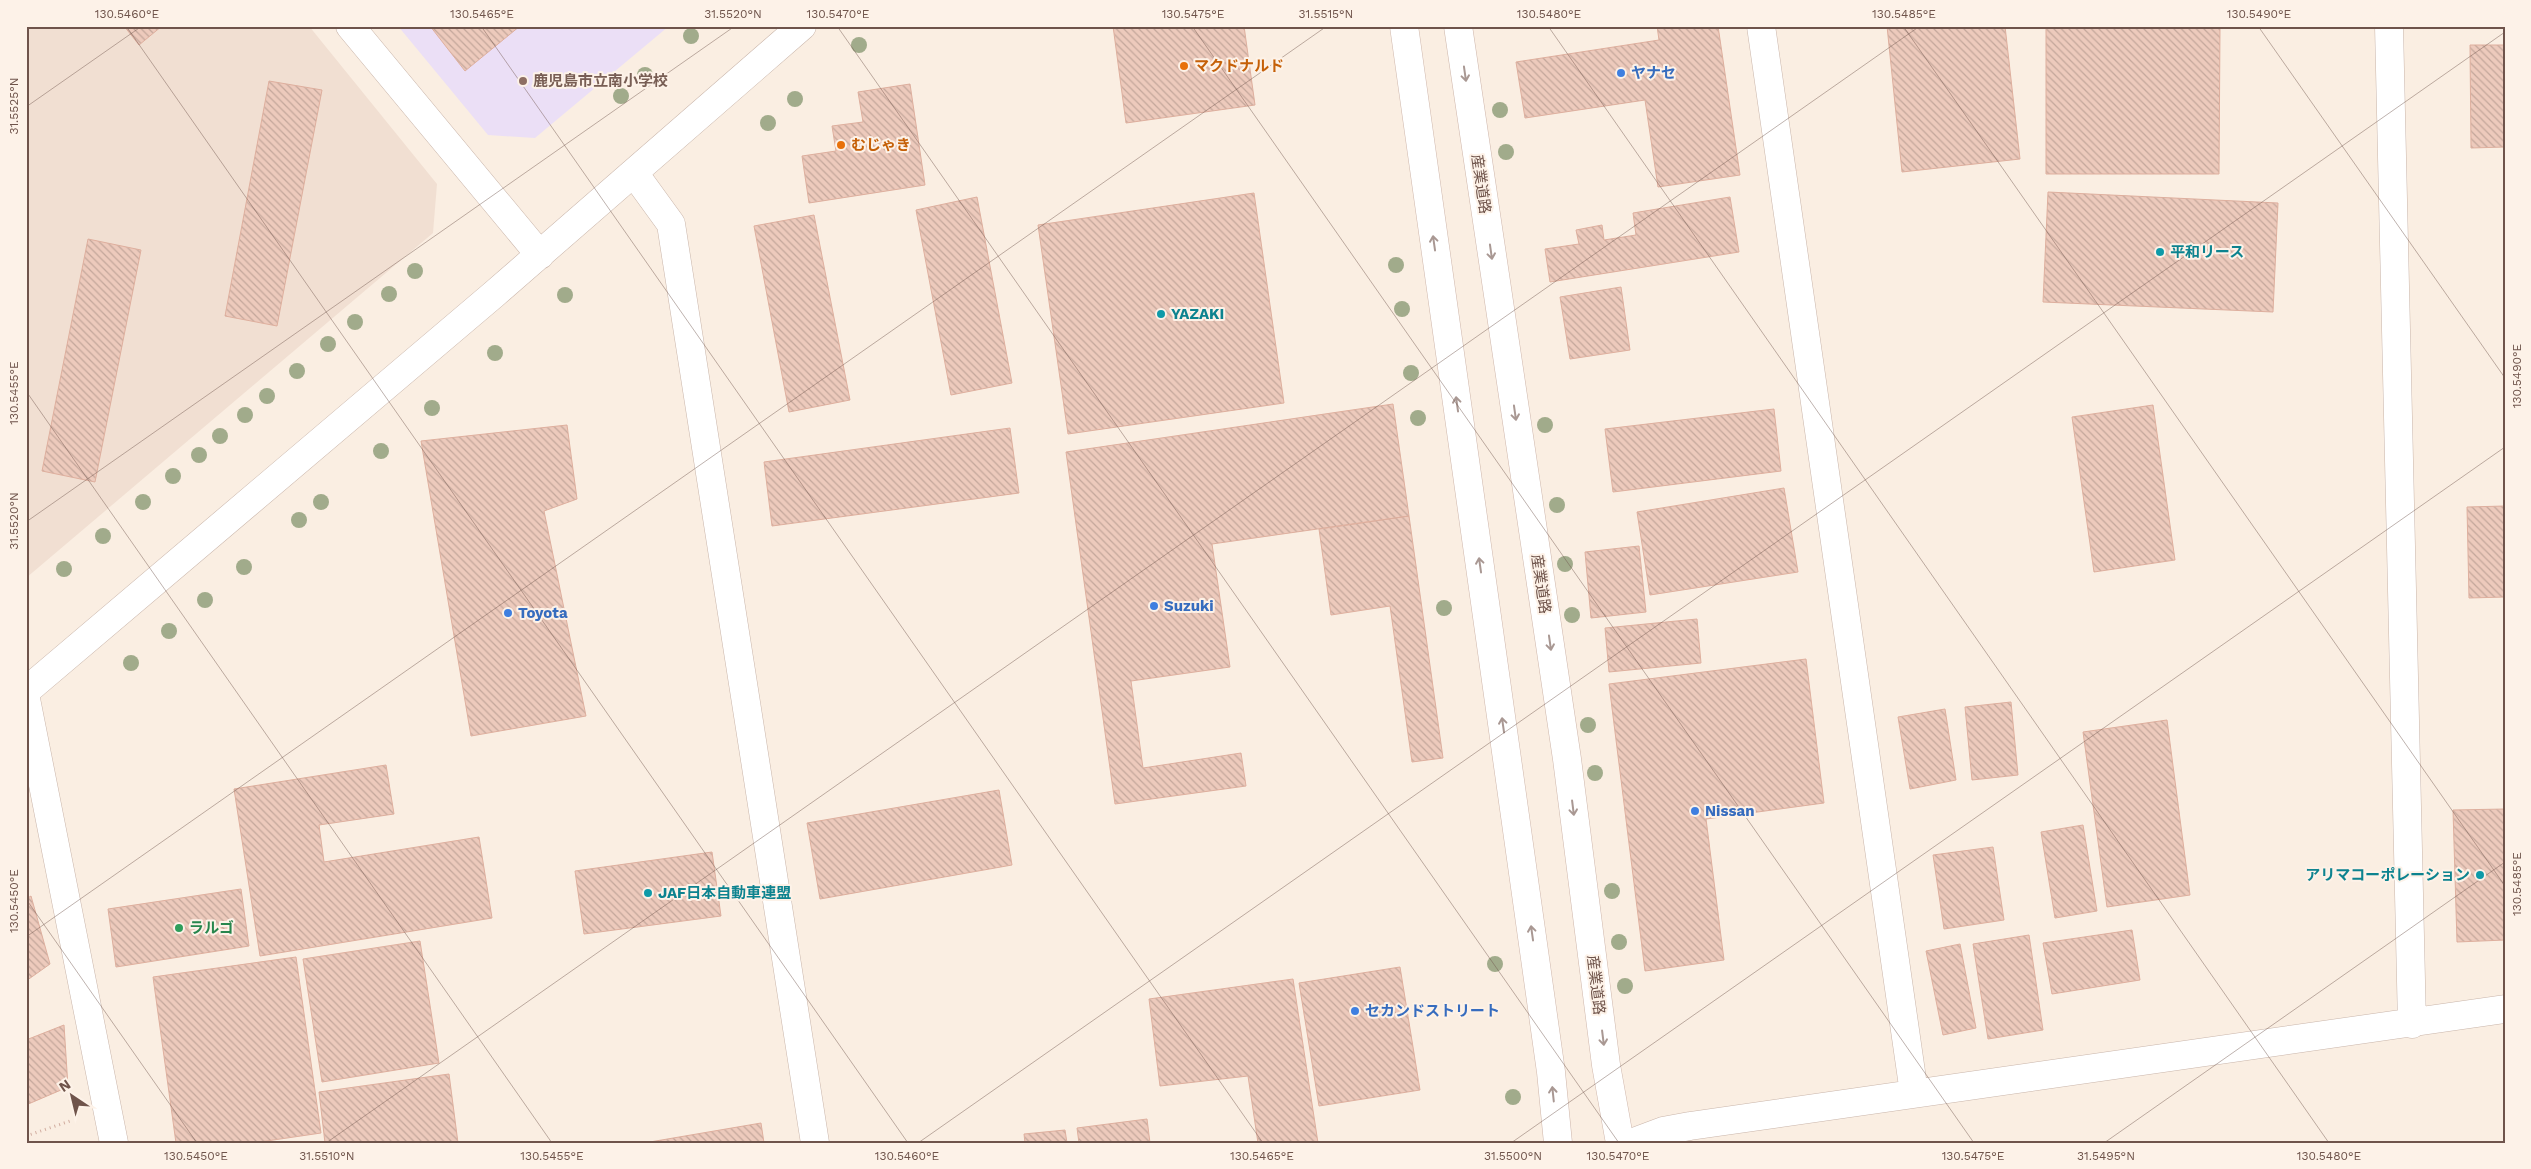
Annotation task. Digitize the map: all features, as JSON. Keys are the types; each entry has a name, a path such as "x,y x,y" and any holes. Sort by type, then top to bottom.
{"street":[{"path":"350,26 540,254"},
{"path":"26,691 540,254 802,26"},
{"path":"1404,26 1550,1062 1558,1143"},
{"name":"産業道路","path":"1458,26 1567,759 1606,1065 1620,1143"},
{"path":"1761,26 1914,1093"},
{"path":"2389,26 2412,1024"},
{"path":"634,173 671,224 815,1143"},
{"path":"26,699 114,1143"},
{"path":"1631,1143 1663,1131 1914,1093 2505,1010"}],"path":[{"path":"26,1136 107,1108"}],"shaded area":[{"path":"26,26 309,26 437,184 433,233 26,578"},
{"name":"鹿児島市立南小学校","path":"398,26 669,26 535,138 488,135"}],"building":[{"path":"124,26 162,26 139,45"},
{"path":"430,26 520,26 465,71"},
{"name":"マクドナルド","path":"1113,26 1244,26 1255,105 1126,123"},
{"path":"1657,26 1718,26 1740,175 1658,187 1645,100 1525,118 1516,62 1659,40"},
{"path":"1887,26 2005,26 2020,159 1902,172"},
{"path":"2046,26 2220,26 2219,174 2046,174"},
{"path":"2470,45 2505,45 2505,147 2471,148"},
{"path":"269,81 322,90 277,326 225,316"},
{"path":"910,84 925,185 809,203 802,156 836,151 832,126 863,122 858,92"},
{"name":"平和リース","path":"2048,192 2278,203 2273,312 2043,302"},
{"name":"YAZAKI","path":"1254,193 1284,403 1068,434 1038,225"},
{"path":"977,197 1012,383 951,395 916,210"},
{"path":"1730,197 1739,252 1550,282 1545,249 1579,244 1576,230 1602,225 1604,240 1636,235 1633,213"},
{"path":"814,215 850,400 789,412 754,226"},
{"path":"88,239 141,250 95,482 42,471"},
{"path":"1621,287 1630,350 1570,359 1560,297"},
{"name":"Suzuki","path":"1393,404 1409,516 1212,544 1230,667 1131,681 1143,768 1241,753 1246,786 1115,804 1066,452"},
{"path":"2153,405 2175,560 2094,572 2072,417"},
{"path":"1774,409 1781,471 1613,492 1605,429"},
{"name":"Toyota","path":"567,425 577,499 544,511 586,716 471,736 421,441"},
{"path":"1010,428 1019,493 772,526 764,462"},
{"path":"1784,488 1798,572 1650,595 1637,512"},
{"path":"2505,506 2505,597 2469,598 2467,507"},
{"path":"1409,516 1443,758 1412,762 1390,606 1331,615 1319,529"},
{"path":"1639,546 1646,612 1591,618 1585,552"},
{"path":"1697,619 1701,663 1609,672 1605,628"},
{"name":"Nissan","path":"1806,659 1824,803 1706,819 1724,960 1645,971 1609,684"},
{"path":"2011,702 2018,775 1972,780 1965,707"},
{"path":"1945,709 1956,780 1910,789 1898,717"},
{"path":"2167,720 2190,895 2107,907 2083,732"},
{"path":"386,765 394,814 319,825 324,862 479,837 492,918 260,956 234,789"},
{"path":"999,790 1012,865 820,899 807,823"},
{"name":"アリマコーポレーション","path":"2505,809 2505,940 2457,942 2453,810"},
{"path":"2083,825 2097,911 2055,918 2041,832"},
{"path":"1993,847 2004,920 1944,929 1933,855"},
{"name":"JAF日本自動車連盟","path":"712,852 721,916 584,934 575,871"},
{"name":"ラルゴ","path":"241,889 249,946 116,967 108,909"},
{"path":"31,896 50,964 26,981 26,899"},
{"path":"2132,930 2140,980 2052,994 2043,943"},
{"path":"2029,935 2043,1030 1988,1039 1973,944"},
{"path":"420,941 439,1063 322,1082 303,959"},
{"path":"1960,944 1976,1028 1943,1035 1926,951"},
{"path":"296,957 321,1133 253,1143 176,1143 153,977"},
{"name":"セカンドストリート","path":"1400,967 1420,1090 1319,1106 1299,983"},
{"path":"1293,979 1318,1143 1258,1143 1248,1076 1160,1086 1149,999"},
{"path":"64,1025 68,1087 26,1105 26,1040"},
{"path":"449,1074 458,1143 325,1143 319,1092"},
{"path":"1147,1119 1150,1143 1079,1143 1077,1128"},
{"path":"761,1123 764,1143 644,1143"},
{"path":"1065,1130 1067,1143 1025,1143 1024,1134"}],"place":[{"name":"マクドナルド","path":"1184,66"},
{"name":"ヤナセ","path":"1621,73"},
{"name":"鹿児島市立南小学校","path":"523,81"},
{"name":"むじゃき","path":"841,145"},
{"name":"平和リース","path":"2160,252"},
{"name":"YAZAKI","path":"1161,314"},
{"name":"Suzuki","path":"1154,606"},
{"name":"Toyota","path":"508,613"},
{"name":"Nissan","path":"1695,811"},
{"name":"アリマコーポレーション","path":"2480,875"},
{"name":"JAF日本自動車連盟","path":"648,893"},
{"name":"ラルゴ","path":"179,928"},
{"name":"セカンドストリート","path":"1355,1011"}]}
